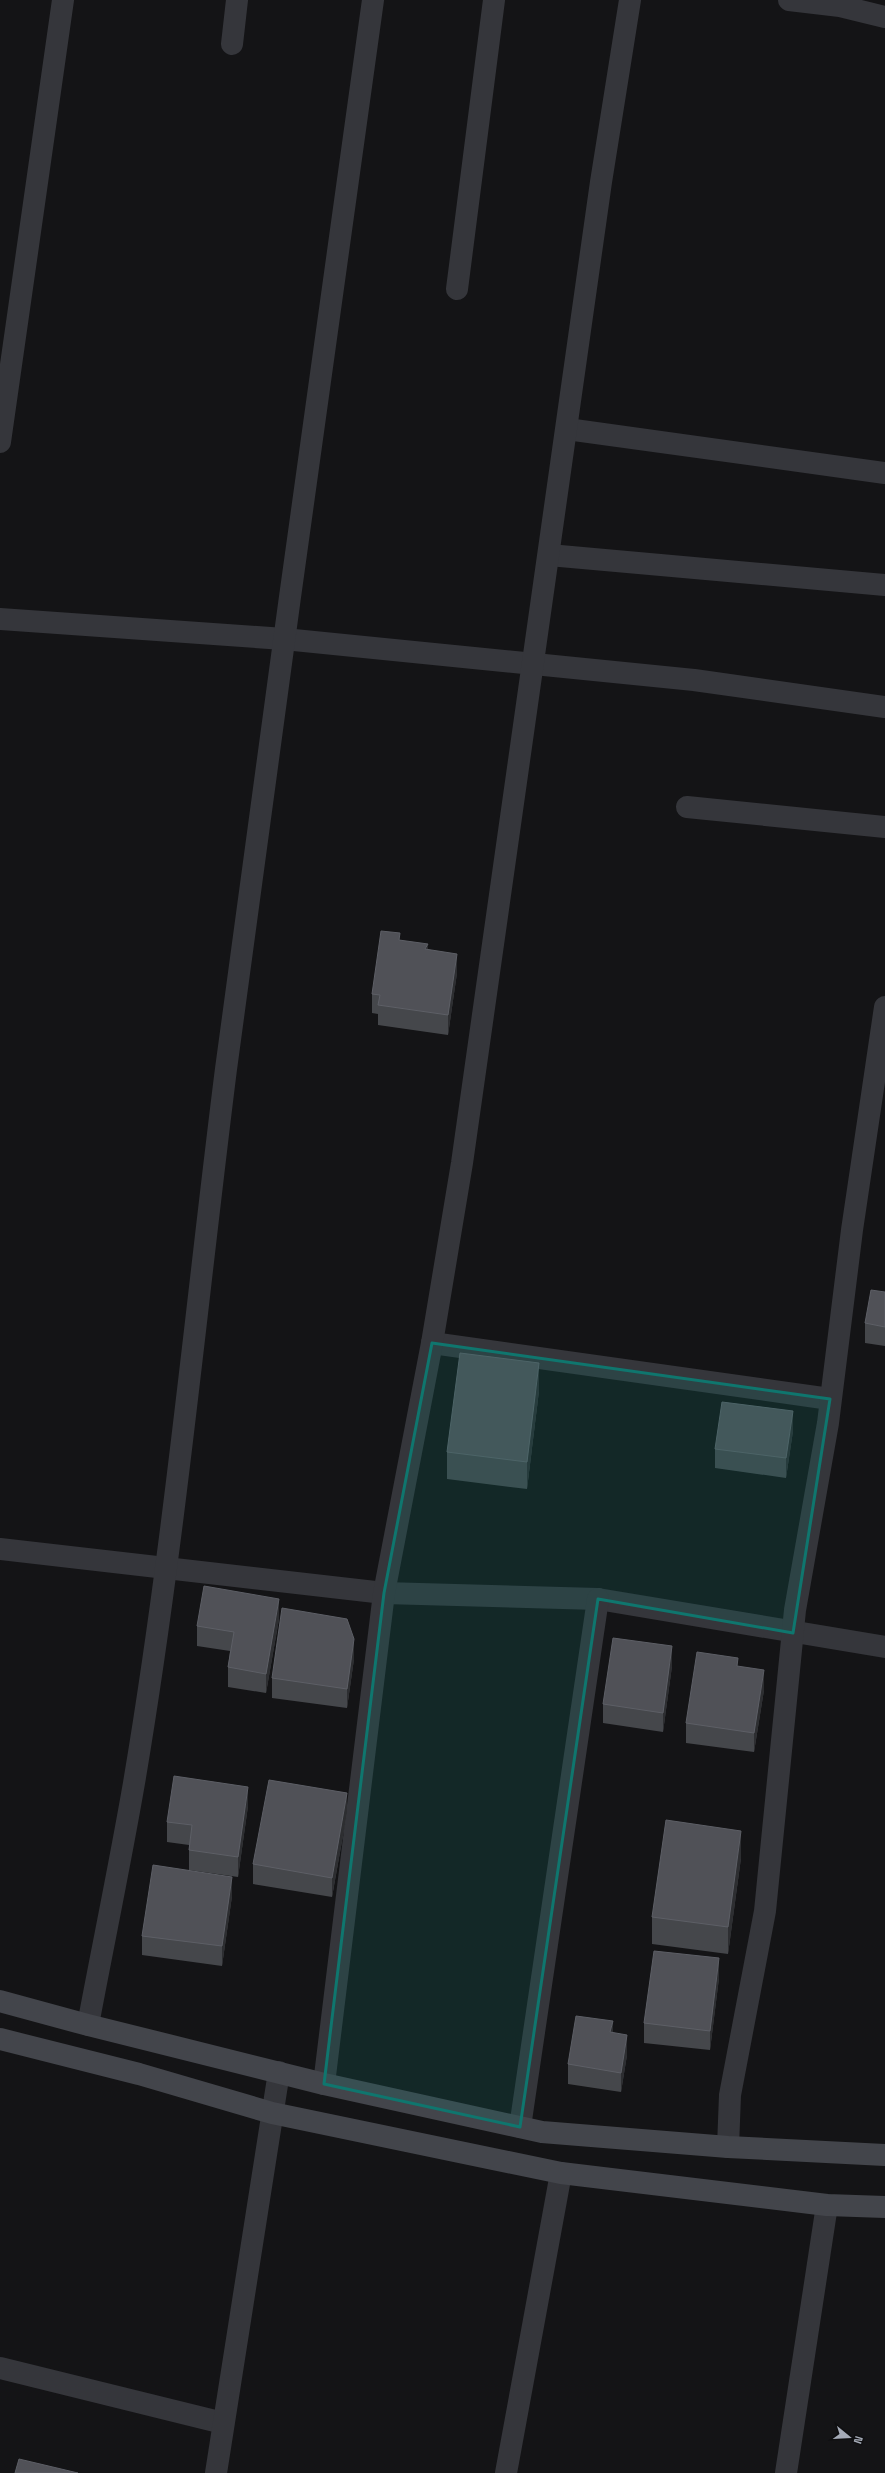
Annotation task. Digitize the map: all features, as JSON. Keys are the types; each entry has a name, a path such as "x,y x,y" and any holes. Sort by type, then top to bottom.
{"main road":[{"path":"0,2001 88,2025 324,2084 542,2132 728,2147 885,2155"},
{"path":"0,2039 139,2074 272,2113 560,2173 828,2205 885,2207"}],"street":[{"path":"0,442 63,0"},
{"path":"232,44 237,0"},
{"path":"88,2025 134,1782 165,1568 185,1420 226,1073 284,639 373,0"},
{"path":"457,290 494,0"},
{"path":"324,2084 384,1593 432,1343 462,1163 534,664 601,182 630,0"},
{"path":"789,0 840,6 885,17"},
{"path":"566,429 885,473"},
{"path":"549,555 885,585"},
{"path":"0,619 284,639 694,680 885,707"},
{"path":"687,807 885,827"},
{"path":"728,2147 730,2095 766,1911 795,1610 830,1399 852,1230 885,1006"},
{"path":"432,1343 830,1399"},
{"path":"0,1549 384,1593 598,1599 793,1633 885,1647"},
{"path":"520,2127 598,1599"},
{"path":"216,2473 279,2072"},
{"path":"506,2473 560,2173"},
{"path":"786,2473 828,2205"},
{"path":"0,2368 223,2423"}],"highlighted area":[{"path":"432,1343 830,1399 793,1633 598,1599 520,2127 324,2084 384,1593"}],"building":[{"path":"381,931 400,933 399,940 428,944 425,949 457,954 448,1015 378,1005 380,995 372,994"},
{"path":"871,1290 885,1292 885,1327 865,1323"},
{"path":"460,1353 539,1363 527,1462 447,1452"},
{"path":"722,1402 793,1411 786,1458 715,1449"},
{"path":"204,1586 279,1599 266,1674 228,1667 234,1632 197,1626"},
{"path":"282,1608 347,1619 354,1639 347,1689 272,1678"},
{"path":"613,1638 672,1646 663,1713 603,1704"},
{"path":"697,1652 738,1658 737,1666 764,1670 754,1733 686,1723"},
{"path":"174,1776 248,1787 238,1857 189,1850 192,1825 167,1822"},
{"path":"269,1780 347,1793 332,1878 253,1864"},
{"path":"666,1820 741,1831 728,1927 652,1917"},
{"path":"153,1865 232,1877 222,1946 142,1936"},
{"path":"654,1951 719,1958 710,2031 644,2023"},
{"path":"576,2016 613,2021 610,2032 627,2035 621,2073 568,2064"},
{"path":"19,2459 78,2473 15,2473"}]}
